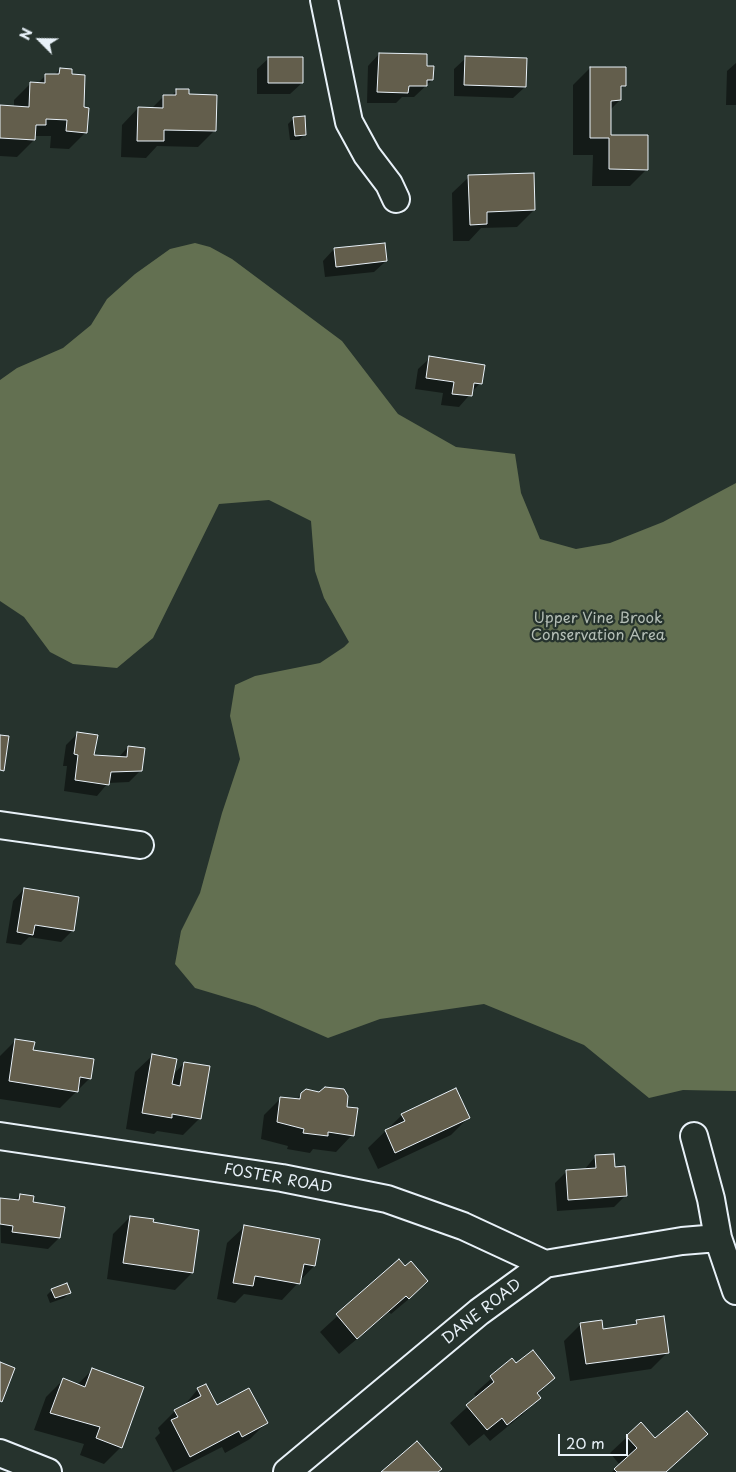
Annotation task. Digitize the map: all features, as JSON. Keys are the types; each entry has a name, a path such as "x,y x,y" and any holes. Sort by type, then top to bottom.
{"street":[{"path":"324,0 349,122 367,155 389,184 396,199"},
{"path":"0,825 140,845"},
{"name":"FOSTER ROAD","path":"0,1136 282,1178 387,1199 463,1226 545,1264"},
{"path":"694,1136 711,1199 718,1238 736,1291"},
{"name":"DANE ROAD","path":"287,1472 479,1312 545,1264 682,1241 718,1238"},
{"path":"0,1453 48,1472"}],"green space":[{"name":"Upper Vine Brook Conservation Area","path":"195,243 210,247 232,259 342,341 398,414 456,447 515,454 521,493 540,539 576,549 610,543 663,522 736,483 736,1091 683,1090 649,1098 584,1045 484,1004 380,1019 328,1038 255,1006 195,988 175,964 181,931 200,893 222,813 240,759 230,716 235,685 255,676 320,663 349,642 324,598 315,571 311,521 269,500 219,504 153,638 117,668 73,664 50,652 24,617 0,601 0,380 17,368 63,348 91,325 107,299 135,274 170,249"}],"building":[{"path":"379,53 427,54 427,66 434,66 433,80 427,80 427,86 409,86 408,93 377,92"},
{"path":"465,56 527,58 526,87 464,85"},
{"path":"268,57 303,57 303,83 268,83"},
{"path":"590,67 626,67 626,86 621,86 621,100 611,101 611,135 648,135 648,170 609,169 609,138 590,138"},
{"path":"60,68 72,69 72,74 85,75 84,107 89,108 87,133 66,131 67,120 46,119 46,125 36,125 35,140 0,138 0,105 29,107 30,82 45,83 45,74 59,74"},
{"path":"176,89 189,89 189,94 217,95 216,131 164,130 164,141 137,141 138,107 163,108 163,95 176,95"},
{"path":"305,116 306,135 295,136 293,117"},
{"path":"534,173 535,210 487,212 487,224 470,225 468,175"},
{"path":"385,243 387,261 336,267 334,248"},
{"path":"429,356 485,365 482,384 474,383 472,396 452,394 454,382 426,378"},
{"path":"77,732 98,735 94,755 127,757 128,746 145,748 142,771 111,772 109,785 75,780 78,755 74,754"},
{"path":"0,735 9,736 4,771 0,770"},
{"path":"24,888 79,897 74,931 35,925 33,935 17,932"},
{"path":"15,1039 35,1042 33,1050 94,1059 91,1079 80,1077 78,1092 9,1081"},
{"path":"152,1054 177,1059 172,1084 180,1086 184,1062 210,1066 201,1119 172,1114 172,1118 142,1113"},
{"path":"325,1087 344,1089 348,1096 347,1107 358,1108 354,1136 328,1132 328,1136 303,1133 304,1129 277,1122 280,1097 300,1099 301,1093 306,1089 319,1092"},
{"path":"456,1088 470,1118 395,1153 385,1130 405,1121 401,1114"},
{"path":"614,1154 615,1167 625,1166 627,1196 568,1200 566,1170 596,1168 595,1155"},
{"path":"20,1194 34,1196 33,1202 65,1207 60,1238 12,1232 13,1226 0,1224 0,1198 19,1200"},
{"path":"130,1216 154,1219 153,1222 199,1230 193,1273 123,1263"},
{"path":"244,1225 320,1239 315,1266 304,1264 300,1284 255,1276 253,1286 233,1283"},
{"path":"399,1259 405,1266 411,1261 428,1281 409,1299 406,1296 357,1339 336,1314"},
{"path":"67,1283 71,1293 55,1298 51,1289"},
{"path":"664,1316 669,1353 586,1364 580,1323 602,1320 603,1329 637,1324 636,1320"},
{"path":"533,1350 555,1378 537,1393 541,1398 507,1425 502,1418 487,1430 466,1405 494,1382 490,1376 512,1358 516,1363"},
{"path":"0,1362 15,1368 2,1402 0,1401"},
{"path":"92,1368 144,1387 122,1448 96,1438 100,1427 50,1413 63,1378 85,1387"},
{"path":"206,1384 217,1405 249,1388 268,1423 242,1437 239,1431 190,1457 171,1420 178,1417 174,1410 201,1396 197,1388"},
{"path":"687,1411 708,1434 666,1472 617,1472 614,1469 637,1448 626,1436 641,1422 655,1438"},
{"path":"417,1441 442,1469 438,1472 381,1472"}]}
